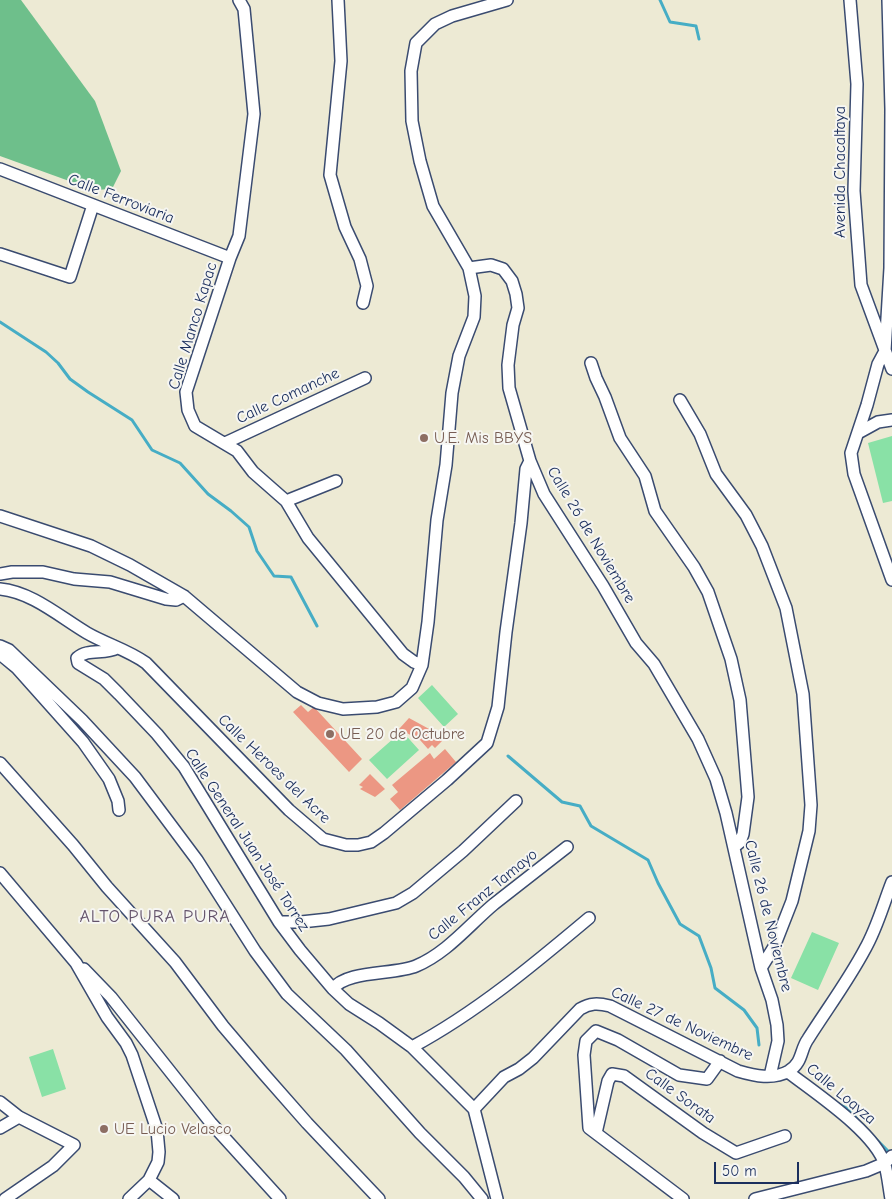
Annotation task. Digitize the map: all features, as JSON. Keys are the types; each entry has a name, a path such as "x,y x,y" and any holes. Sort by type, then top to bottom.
{"street":[{"name":"Calle Manco Kapac","path":"239,0 244,9 254,114 239,236 186,392 188,410 195,426 240,454 253,472 286,501 308,538 397,647 414,662 422,665"},
{"path":"338,0 341,61 330,175 345,227 360,259 365,277 367,286 362,303"},
{"path":"0,516 91,546 130,565 184,596 297,692 318,703 343,709 377,707 396,702 412,688 422,665 429,613 437,520 446,465 448,431 456,373 459,356 474,317 475,296 469,268 433,206 420,161 412,121 411,70 416,43 435,24 452,16 507,0"},
{"name":"Avenida Chacaltaya","path":"850,0 857,84 854,192 861,285 885,327"},
{"path":"888,0 891,109 890,268 885,352 892,370"},
{"name":"Calle Ferroviaria","path":"0,169 230,258"},
{"path":"0,254 70,277 93,206"},
{"name":"Calle 26 de Noviembre","path":"469,268 491,265 503,269 512,281 518,308 513,325 508,365 509,388 530,462 544,494 636,643 654,664 698,738 716,779 734,847 761,968 772,1000 777,1025 776,1049 770,1076"},
{"path":"885,352 878,364 868,405 850,453 854,474 892,580"},
{"path":"591,363 620,438 645,476 655,511 694,566 708,592 731,659 740,700 748,797 743,834 740,842 734,847"},
{"name":"Calle Comanche","path":"225,443 365,378"},
{"path":"680,400 700,434 716,474 746,515 762,546 786,608 803,694 811,805 805,853 792,901 774,947 761,968"},
{"path":"858,433 878,422 892,420"},
{"name":"Calle Heroes del Acre","path":"0,589 18,593 30,599 87,633 136,656 146,663 289,810 323,839 346,845 371,842 447,780 487,743 498,707 526,469 530,462"},
{"path":"286,501 336,481"},
{"path":"0,574 44,572 74,579 110,582 166,599 176,600 184,596"},
{"path":"0,646 8,650 82,720 135,777 197,860 255,951 287,994 359,1063 420,1133 464,1176 482,1199"},
{"name":"Calle General Juan José Torrez","path":"117,648 110,652 82,654 77,658 78,663 104,679 157,734 184,768 279,922 333,989 349,1004 379,1022 412,1047 474,1109"},
{"path":"0,654 17,668 83,742 109,779 118,801 119,810"},
{"path":"0,762 73,845 107,888 175,962 223,1026 263,1073 379,1199"},
{"path":"279,922 329,919 396,903 413,893 463,851 516,800"},
{"name":"Calle Franz Tamayo","path":"333,989 343,981 416,966 442,951 494,905 567,848"},
{"path":"0,873 76,963 107,1017 126,1043 132,1055 159,1140 158,1162 149,1180 129,1199"},
{"path":"788,1072 800,1060 806,1041 866,948 892,882"},
{"path":"412,1047 442,1031 471,1012 589,918"},
{"path":"76,963 88,972 111,997 211,1123 280,1199"},
{"name":"Calle 27 de Noviembre","path":"474,1109 504,1077 519,1069 533,1058 574,1015 588,1004 610,1006 738,1071 760,1077 788,1072"},
{"path":"683,1199 589,1128 584,1055 586,1041 596,1031 618,1040 679,1075 707,1079 720,1061"},
{"name":"Calle Loayza","path":"788,1072 844,1114 870,1139 888,1160 891,1199"},
{"name":"Calle Sorata","path":"596,1133 608,1081 612,1074 624,1076 703,1133 736,1154 785,1136"},
{"path":"0,1102 19,1117 74,1145 53,1166 5,1199"},
{"path":"474,1109 497,1199"},
{"path":"0,1128 19,1117"},
{"path":"755,1199 866,1171 888,1160"},
{"path":"149,1180 173,1199"}],"green space":[{"path":"0,0 21,0 95,101 121,171 112,189 94,190 0,156"},
{"path":"892,436 892,501 883,503 868,443"},
{"path":"432,685 458,714 444,727 418,698"},
{"path":"402,731 419,750 387,779 369,760"},
{"path":"812,932 839,943 818,990 791,978"},
{"path":"53,1049 66,1089 42,1097 29,1057"}],"building":[{"path":"301,705 308,712 314,707 362,759 349,772 293,712"},
{"path":"409,718 431,730 442,741 435,748 432,745 428,749 420,740 399,729"},
{"path":"445,749 456,762 400,810 390,799 398,792 392,785 430,753 434,759"},
{"path":"370,774 385,789 375,797 360,789 363,787 359,785"}],"waterway":[{"path":"660,0 670,22 696,26 699,39"},
{"path":"0,322 46,352 58,363 70,379 132,420 152,450 180,463 208,494 249,527 257,551 274,576 291,577 317,626"},
{"path":"508,756 562,802 580,806 591,826 648,860 680,924 699,936 711,968 715,988 744,1010 757,1028 759,1045"},
{"path":"837,1103 850,1110 860,1123"},
{"path":"875,1138 889,1152"}],"place":[{"name":"U.E. Mis BBYS","path":"424,438"},
{"name":"UE 20 de Octubre","path":"330,734"},
{"name":"UE Lucio Velasco","path":"104,1129"}],"district":[{"name":"ALTO PURA PURA","path":"155,917"}]}
